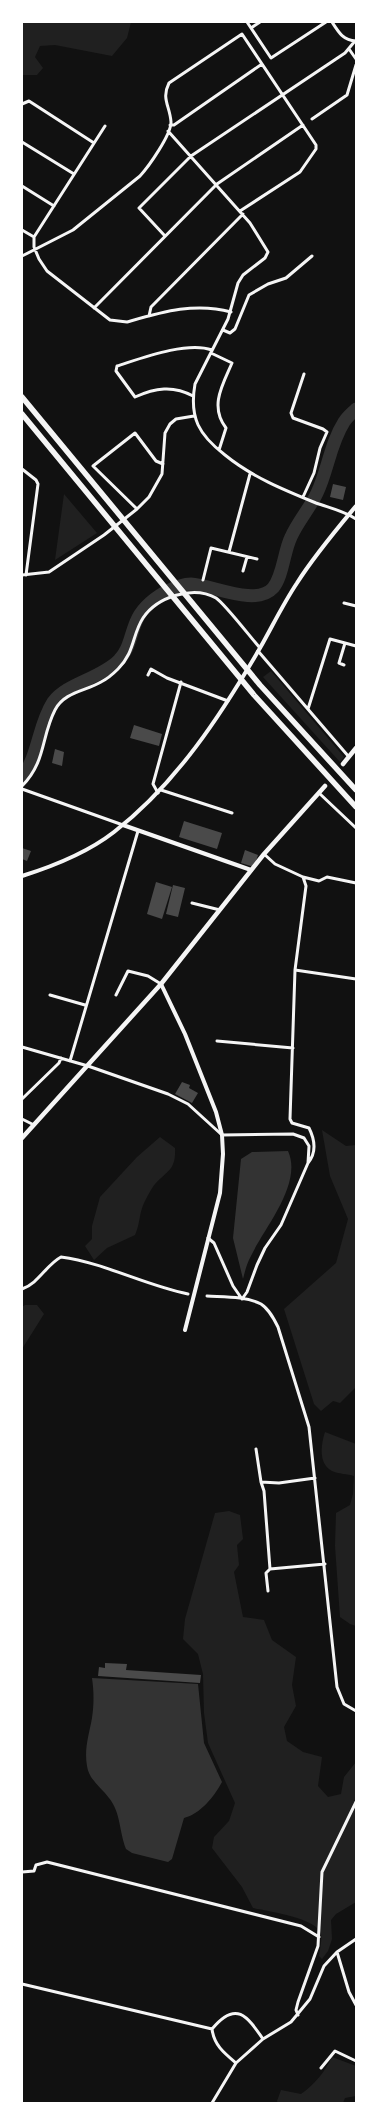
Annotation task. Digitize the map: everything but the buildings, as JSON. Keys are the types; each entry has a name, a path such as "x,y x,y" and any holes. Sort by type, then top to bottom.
{"highway":[{"path":"22,397 190,603 260,685 356,790"},
{"path":"22,414 254,695 356,806"}],"main road":[{"path":"343,764 356,748"},
{"path":"22,1138 161,984 264,854 325,786"}],"street":[{"path":"247,22 271,58 326,22"},
{"path":"251,28 260,22"},
{"path":"165,236 138,208 192,156 349,49 355,41 347,40 341,36 332,22"},
{"path":"22,256 73,230 88,220 140,176 149,165 170,126 165,92 172,80 242,34 316,145 316,148 300,172 242,213 151,307 149,316"},
{"path":"349,49 356,59"},
{"path":"170,126 174,125 262,64"},
{"path":"312,119 348,95 356,65"},
{"path":"22,104 29,102 94,143"},
{"path":"94,308 217,184 303,125"},
{"path":"105,126 34,238 39,259 48,271 110,320 127,322 181,308 219,309 231,312"},
{"path":"168,131 242,213 266,246 268,252 265,258 244,275 238,283 231,312 199,375 193,396 194,416 206,439 250,474 356,519"},
{"path":"22,142 74,174"},
{"path":"22,186 54,206"},
{"path":"22,230 34,238"},
{"path":"223,330 230,333 234,329 249,295 268,284 286,278 312,256"},
{"path":"193,396 176,389 166,388 153,389 135,397 116,371 117,366 144,357 199,347 232,363 217,401 223,423 226,428 219,450"},
{"path":"303,497 314,473 320,448 327,432 323,429 293,418 291,413 304,374"},
{"path":"22,469 36,480 38,484 24,575 49,572 104,535 136,510 156,487 162,474 165,433 170,424 176,419 194,416"},
{"path":"136,510 93,466 135,433 156,462 163,464"},
{"path":"229,552 250,474"},
{"path":"22,876 40,871 91,847 123,825 159,792 194,749 228,701 297,582 356,506"},
{"path":"203,580 212,548 257,560"},
{"path":"243,571 247,557"},
{"path":"251,870 22,788 30,779 40,759 55,709 66,698 102,682 118,669 131,650 137,630 143,618 152,607 165,599 190,592 216,598 349,756"},
{"path":"344,603 356,606"},
{"path":"308,709 330,639 356,646"},
{"path":"344,665 339,663 345,643"},
{"path":"148,675 151,669 228,701"},
{"path":"181,682 153,784 159,792 232,813"},
{"path":"319,793 356,828"},
{"path":"70,1060 85,1005 138,830"},
{"path":"264,854 275,864 303,877 319,881 327,877 356,883"},
{"path":"242,1299 247,1292 265,1248 281,1225 308,1163 313,1157 313,1138 309,1128 292,1123 290,1119 295,970 306,886 303,877"},
{"path":"192,903 220,910"},
{"path":"295,970 356,979"},
{"path":"116,995 128,971 148,976 161,984 185,1034 216,1112 222,1135 223,1173 185,1330"},
{"path":"50,995 85,1005"},
{"path":"217,1041 293,1048"},
{"path":"22,1047 70,1060 168,1094 188,1104 222,1135 293,1134 304,1138 309,1146 308,1163"},
{"path":"22,1100 59,1063 61,1058"},
{"path":"22,1119 34,1125"},
{"path":"208,1238 214,1243 233,1286 242,1299"},
{"path":"22,1289 34,1282 61,1257 122,1272 154,1286 188,1294"},
{"path":"207,1296 242,1299 261,1304 270,1313 278,1327 309,1427 325,1564 337,1687 344,1704 356,1711"},
{"path":"256,1449 261,1482 264,1491 270,1569"},
{"path":"261,1482 279,1483 315,1478"},
{"path":"268,1591 266,1573 270,1569 325,1564"},
{"path":"298,2015 296,2010 298,2002 317,1952 322,1872 356,1802"},
{"path":"22,1872 34,1871 36,1865 47,1862 301,1926 319,1937"},
{"path":"212,2103 236,2063 263,2039 285,2026 298,2015 310,1999 324,1966 337,1952 356,1939"},
{"path":"337,1952 349,1992 356,2005"},
{"path":"22,1984 212,2029"},
{"path":"212,2029 218,2022 229,2015 236,2013 243,2014 249,2019 263,2039"},
{"path":"212,2029 218,2046 223,2053 236,2063"},
{"path":"321,2068 335,2051 356,2061"}],"shaded area":[{"path":"22,22 131,22 127,38 112,56 55,45 40,46 35,57 43,68 37,75 22,75"},
{"path":"64,494 97,533 55,560"},
{"path":"271,671 344,757 340,762 263,677"},
{"path":"322,1130 346,1146 356,1145 356,1387 340,1403 333,1401 321,1411 314,1404 284,1309 336,1263 348,1219 330,1176"},
{"path":"160,1137 175,1148 173,1165 155,1184 142,1207 135,1235 107,1248 94,1260 85,1246 92,1239 92,1226 100,1197 137,1157"},
{"path":"288,1151 291,1164 290,1177 286,1191 280,1205 246,1267 243,1279 233,1238 241,1159 252,1152"},
{"path":"25,1305 37,1305 44,1314 22,1349 22,1307"},
{"path":"325,1432 356,1444 356,1626 340,1617 335,1546 336,1513 350,1505 353,1494 354,1476 332,1471 324,1464 322,1442"},
{"path":"229,1511 240,1515 243,1539 237,1545 239,1565 234,1572 243,1617 264,1620 272,1640 296,1657 292,1685 296,1706 284,1727 287,1741 303,1752 322,1757 318,1786 328,1797 341,1794 344,1777 356,1762 356,1902 336,1914 331,1920 332,1939 328,1951 322,1959 319,1956 321,1934 318,1928 291,1916 253,1908 242,1887 212,1848 214,1837 229,1821 235,1803 208,1743 204,1713 203,1674 198,1654 183,1639 185,1619 215,1513"},
{"path":"92,1678 198,1684 204,1743 222,1782 215,1793 201,1809 184,1818 172,1859 168,1862 132,1853 126,1849 116,1810 106,1794 88,1771 86,1753 93,1708"},
{"path":"332,2057 356,2066 356,2096 345,2098 343,2103 278,2103 277,2101 281,2090 301,2094 306,2090 323,2073"}],"waterway":[{"path":"22,777 32,759 44,720 53,702 67,690 103,672 119,660 128,646 138,617 156,598 171,589 188,584 200,585 234,594 256,596 273,588 279,577 291,537 314,499 321,484 339,430 345,420 356,409"}]}
